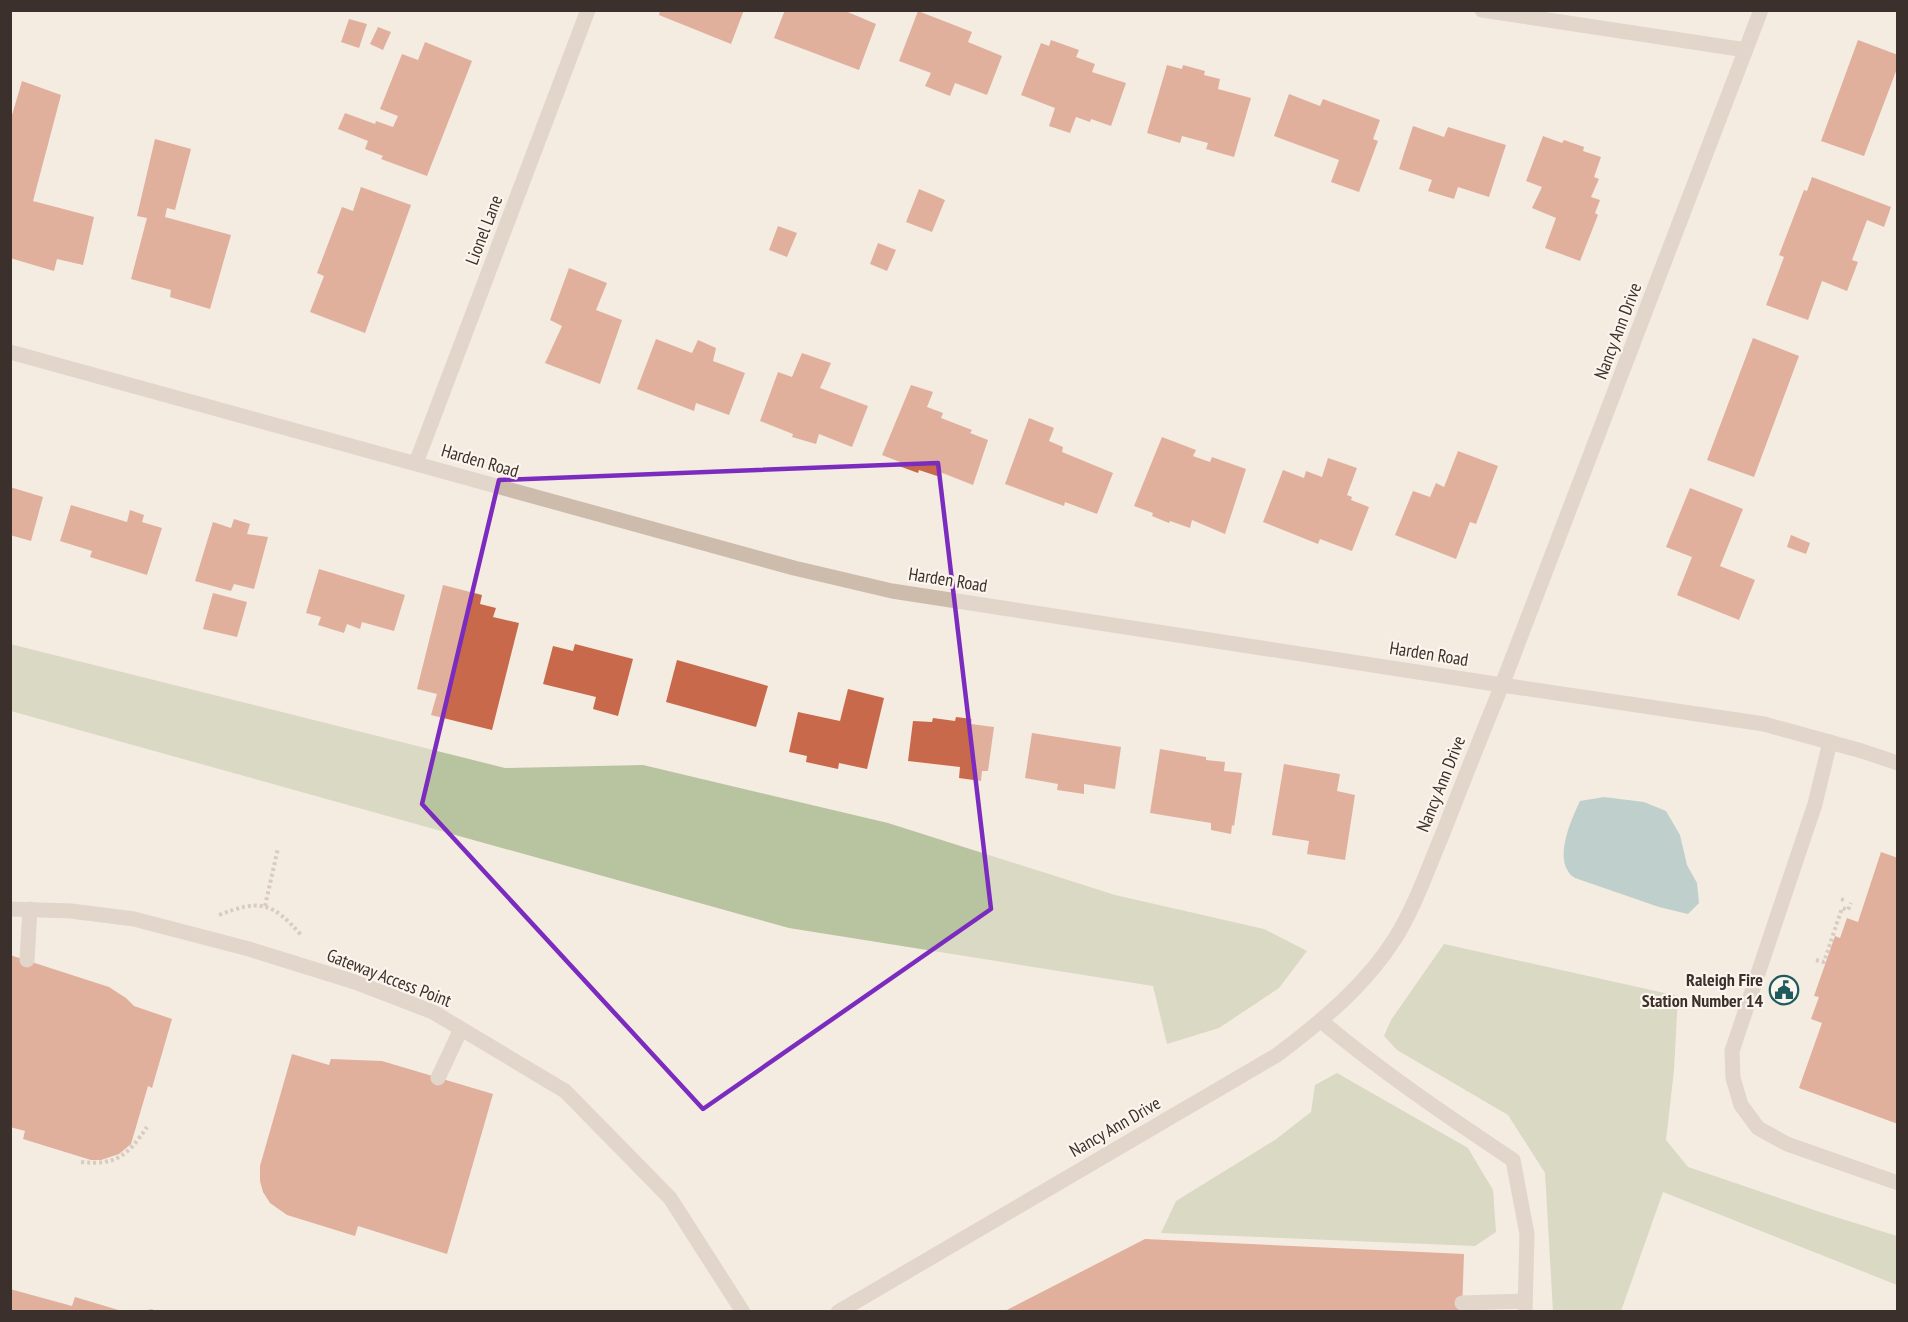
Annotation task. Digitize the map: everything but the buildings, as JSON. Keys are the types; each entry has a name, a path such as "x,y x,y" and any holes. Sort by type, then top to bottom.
{"street":[{"name":"Lionel Lane","path":"416,463 588,10"},
{"path":"1482,10 1746,50"},
{"name":"Nancy Ann Drive","path":"838,1311 1277,1055 1322,1021 1347,997 1395,938 1414,903 1502,685 1761,10"},
{"name":"Harden Road","path":"10,352 794,568 892,591 1764,724 1898,763"},
{"path":"1830,742 1815,804 1732,1051 1732,1078 1741,1105 1758,1128 1787,1144 1898,1183"},
{"name":"Gateway Access Point","path":"10,909 71,911 134,919 249,949 355,982 433,1012 565,1091 670,1198 743,1311"},
{"path":"27,960 30,909"},
{"path":"1322,1021 1352,1047 1425,1101 1513,1160 1527,1234 1525,1306 1462,1303"},
{"path":"438,1078 462,1029"}],"path":[{"path":"265,906 278,848"},
{"path":"1816,960 1824,962 1842,908 1848,910 1851,903"},
{"path":"218,915 243,905 265,906 283,915 301,935"},
{"path":"81,1162 95,1164 110,1162 114,1158 125,1155 147,1127"}],"highlighted area":[{"path":"938,463 991,909 703,1109 422,804 499,480"}],"green space":[{"path":"10,644 505,768 643,765 888,823 1115,895 1264,929 1307,951 1279,988 1219,1028 1167,1044 1153,986 789,928 11,711"},
{"path":"1444,944 1678,996 1674,1070 1666,1140 1688,1167 1897,1236 1897,1285 1663,1192 1621,1311 1553,1311 1545,1173 1508,1115 1397,1050 1384,1036 1391,1020"},
{"path":"1337,1073 1468,1148 1493,1190 1496,1232 1475,1246 1161,1233 1176,1201 1275,1140 1311,1112 1315,1085"}],"water":[{"path":"1604,797 1644,802 1666,811 1680,835 1687,865 1697,883 1699,903 1688,914 1659,907 1575,878 1569,873 1565,864 1564,845 1580,801"}],"place":[{"name":"Raleigh Fire Station Number 14","path":"1784,990"}]}
